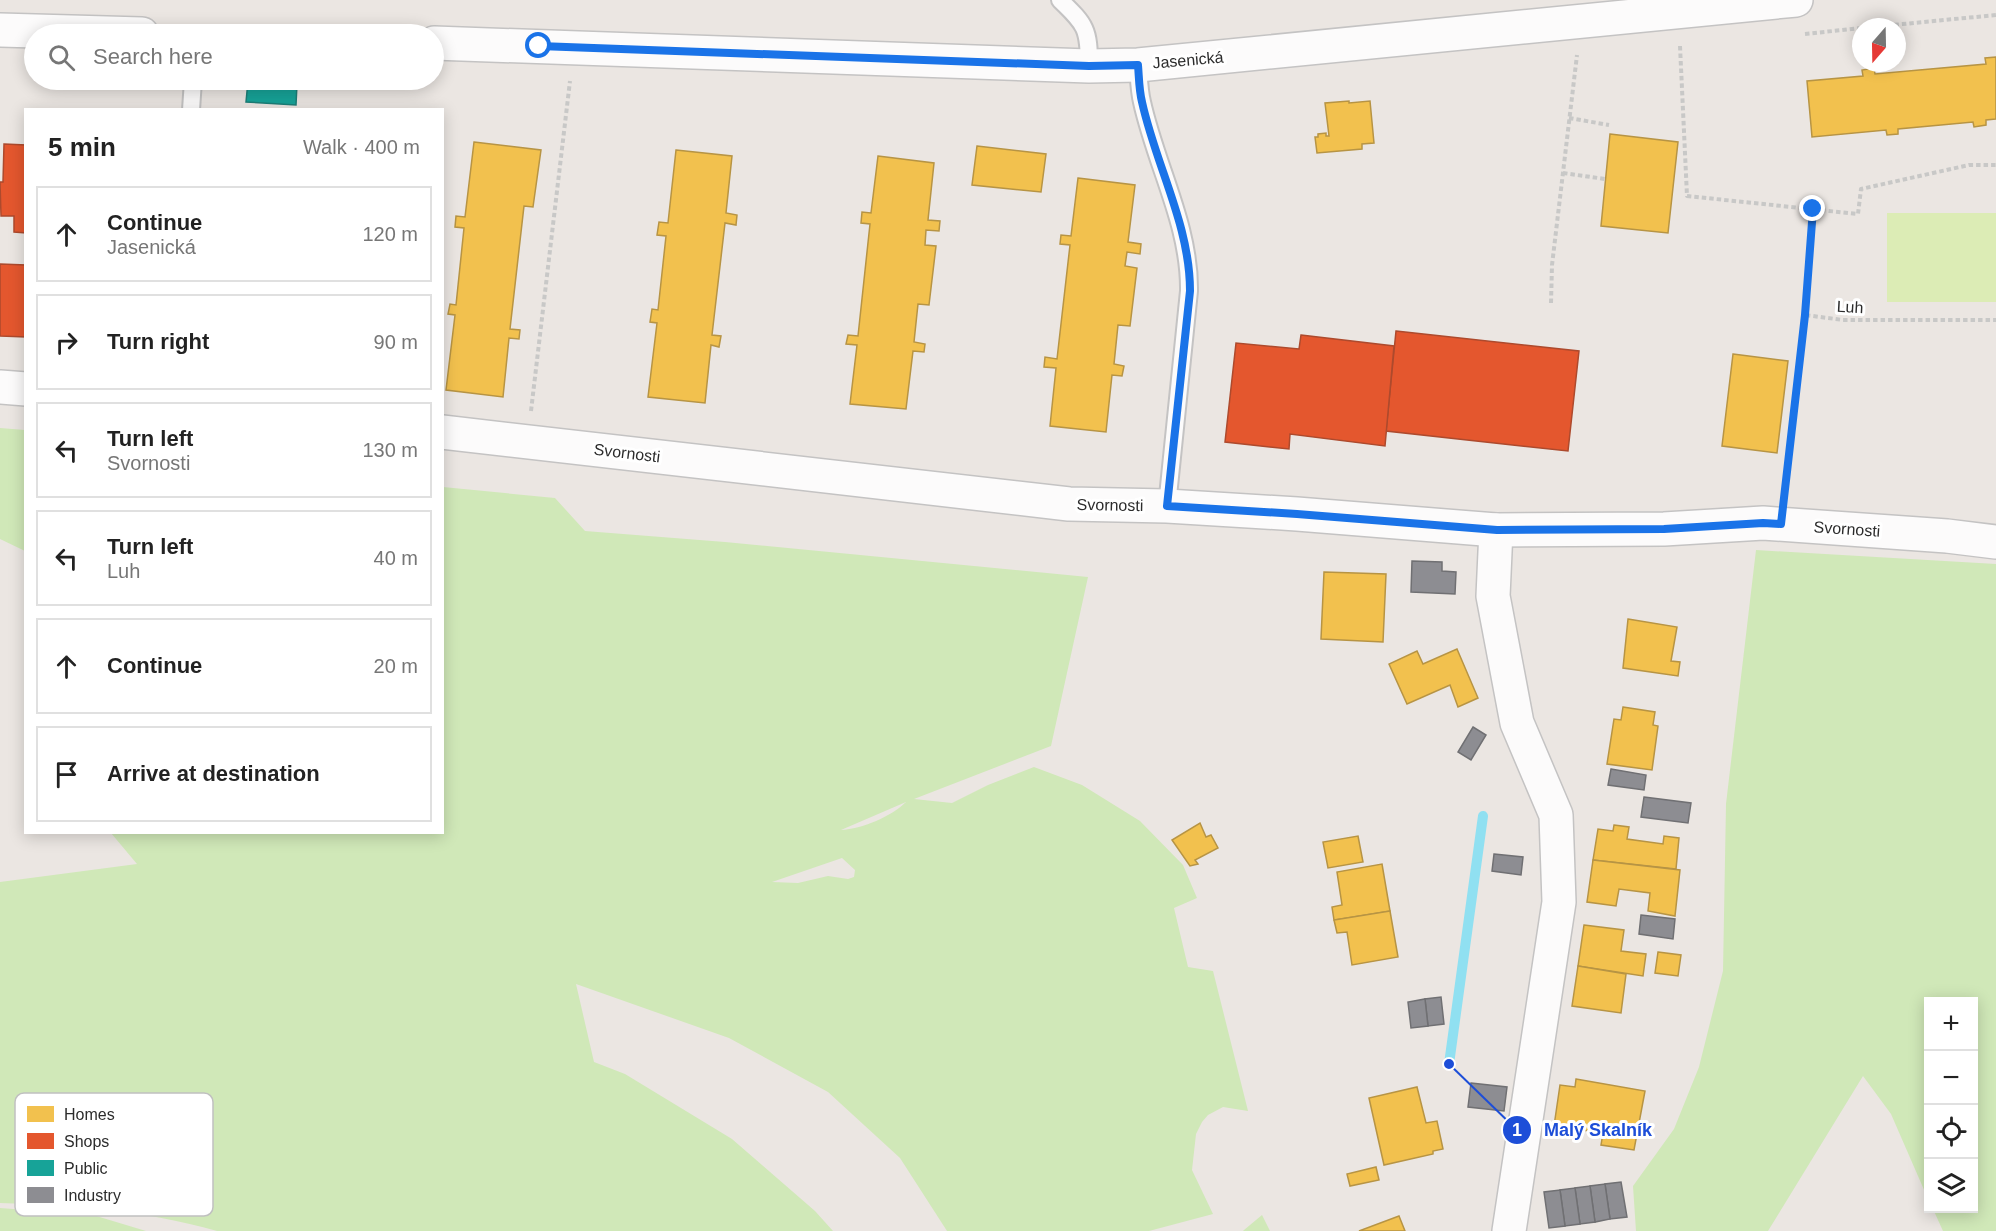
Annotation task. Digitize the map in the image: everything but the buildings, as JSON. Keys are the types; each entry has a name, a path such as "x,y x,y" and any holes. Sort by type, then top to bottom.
{"street":[{"name":"Jasenická","path":"444,43 1089,66 1138,65 1585,10 1796,0"},
{"path":"0,30 24,31"},
{"path":"0,387 24,389"},
{"name":"Svornosti","path":"444,432 1069,504 1167,506 1497,530 1664,529 1763,523 1947,536 1996,542"},
{"path":"1497,530 1494,596 1517,723 1556,815 1559,902 1509,1231"}],"lane":[{"path":"1060,0 1083,25 1089,38 1089,66"},
{"path":"1138,65 1141,99 1182,231 1190,270 1190,291 1167,506"},
{"path":"191,108 192,90"}],"path":[{"path":"1906,24 1996,15"},
{"path":"1680,46 1687,196 1858,214 1861,189 1969,165 1996,165"},
{"path":"1551,303 1552,265 1577,55"},
{"path":"531,412 570,81"},
{"path":"1569,118 1609,125"},
{"path":"1563,173 1605,179"},
{"path":"1781,524 1805,315 1813,209"},
{"name":"Luh","path":"1805,315 1843,320 1996,320"}],"green space":[{"path":"1887,213 1996,213 1996,302 1887,302"},
{"path":"0,428 24,430 24,551 0,539"},
{"path":"444,487 555,498 585,531 1088,577 1051,746 914,799 952,803 988,785 1034,767 1082,785 1140,821 1183,865 1197,898 1174,908 1188,967 1213,971 1248,1111 1223,1107 1208,1115 1196,1134 1192,1170 1213,1214 1149,1231 947,1231 900,1158 828,1092 729,1038 576,984 594,1062 625,1074 732,1139 815,1211 833,1231 217,1231 150,1216 213,1216 213,1093 15,1093 15,1204 0,1203 0,882 137,864 112,834 444,834","holes":["906,802 876,821 841,830","842,858 855,870 854,877 848,879 828,876 798,883 772,882"]},
{"path":"1756,550 1996,564 1996,1231 1943,1231 1935,1213 1978,1213 1978,997 1924,997 1924,1190 1891,1114 1863,1076 1768,1231 1636,1231 1633,1186 1674,1129 1699,1067 1723,971 1726,804"},
{"path":"0,1208 15,1209 15,1216 96,1216 146,1231 0,1231"},
{"path":"1262,1215 1270,1231 1243,1231 1244,1230"}],"waterway":[{"path":"1449,1064 1483,816"}],"place":[{"name":"Malý Skalník","path":"1449,1064"}],"route":[{"path":"539,46 1089,66 1138,65 1145,115 1182,231 1190,270 1190,291 1167,506 1497,530 1664,529 1781,524 1805,315 1813,209"}]}
